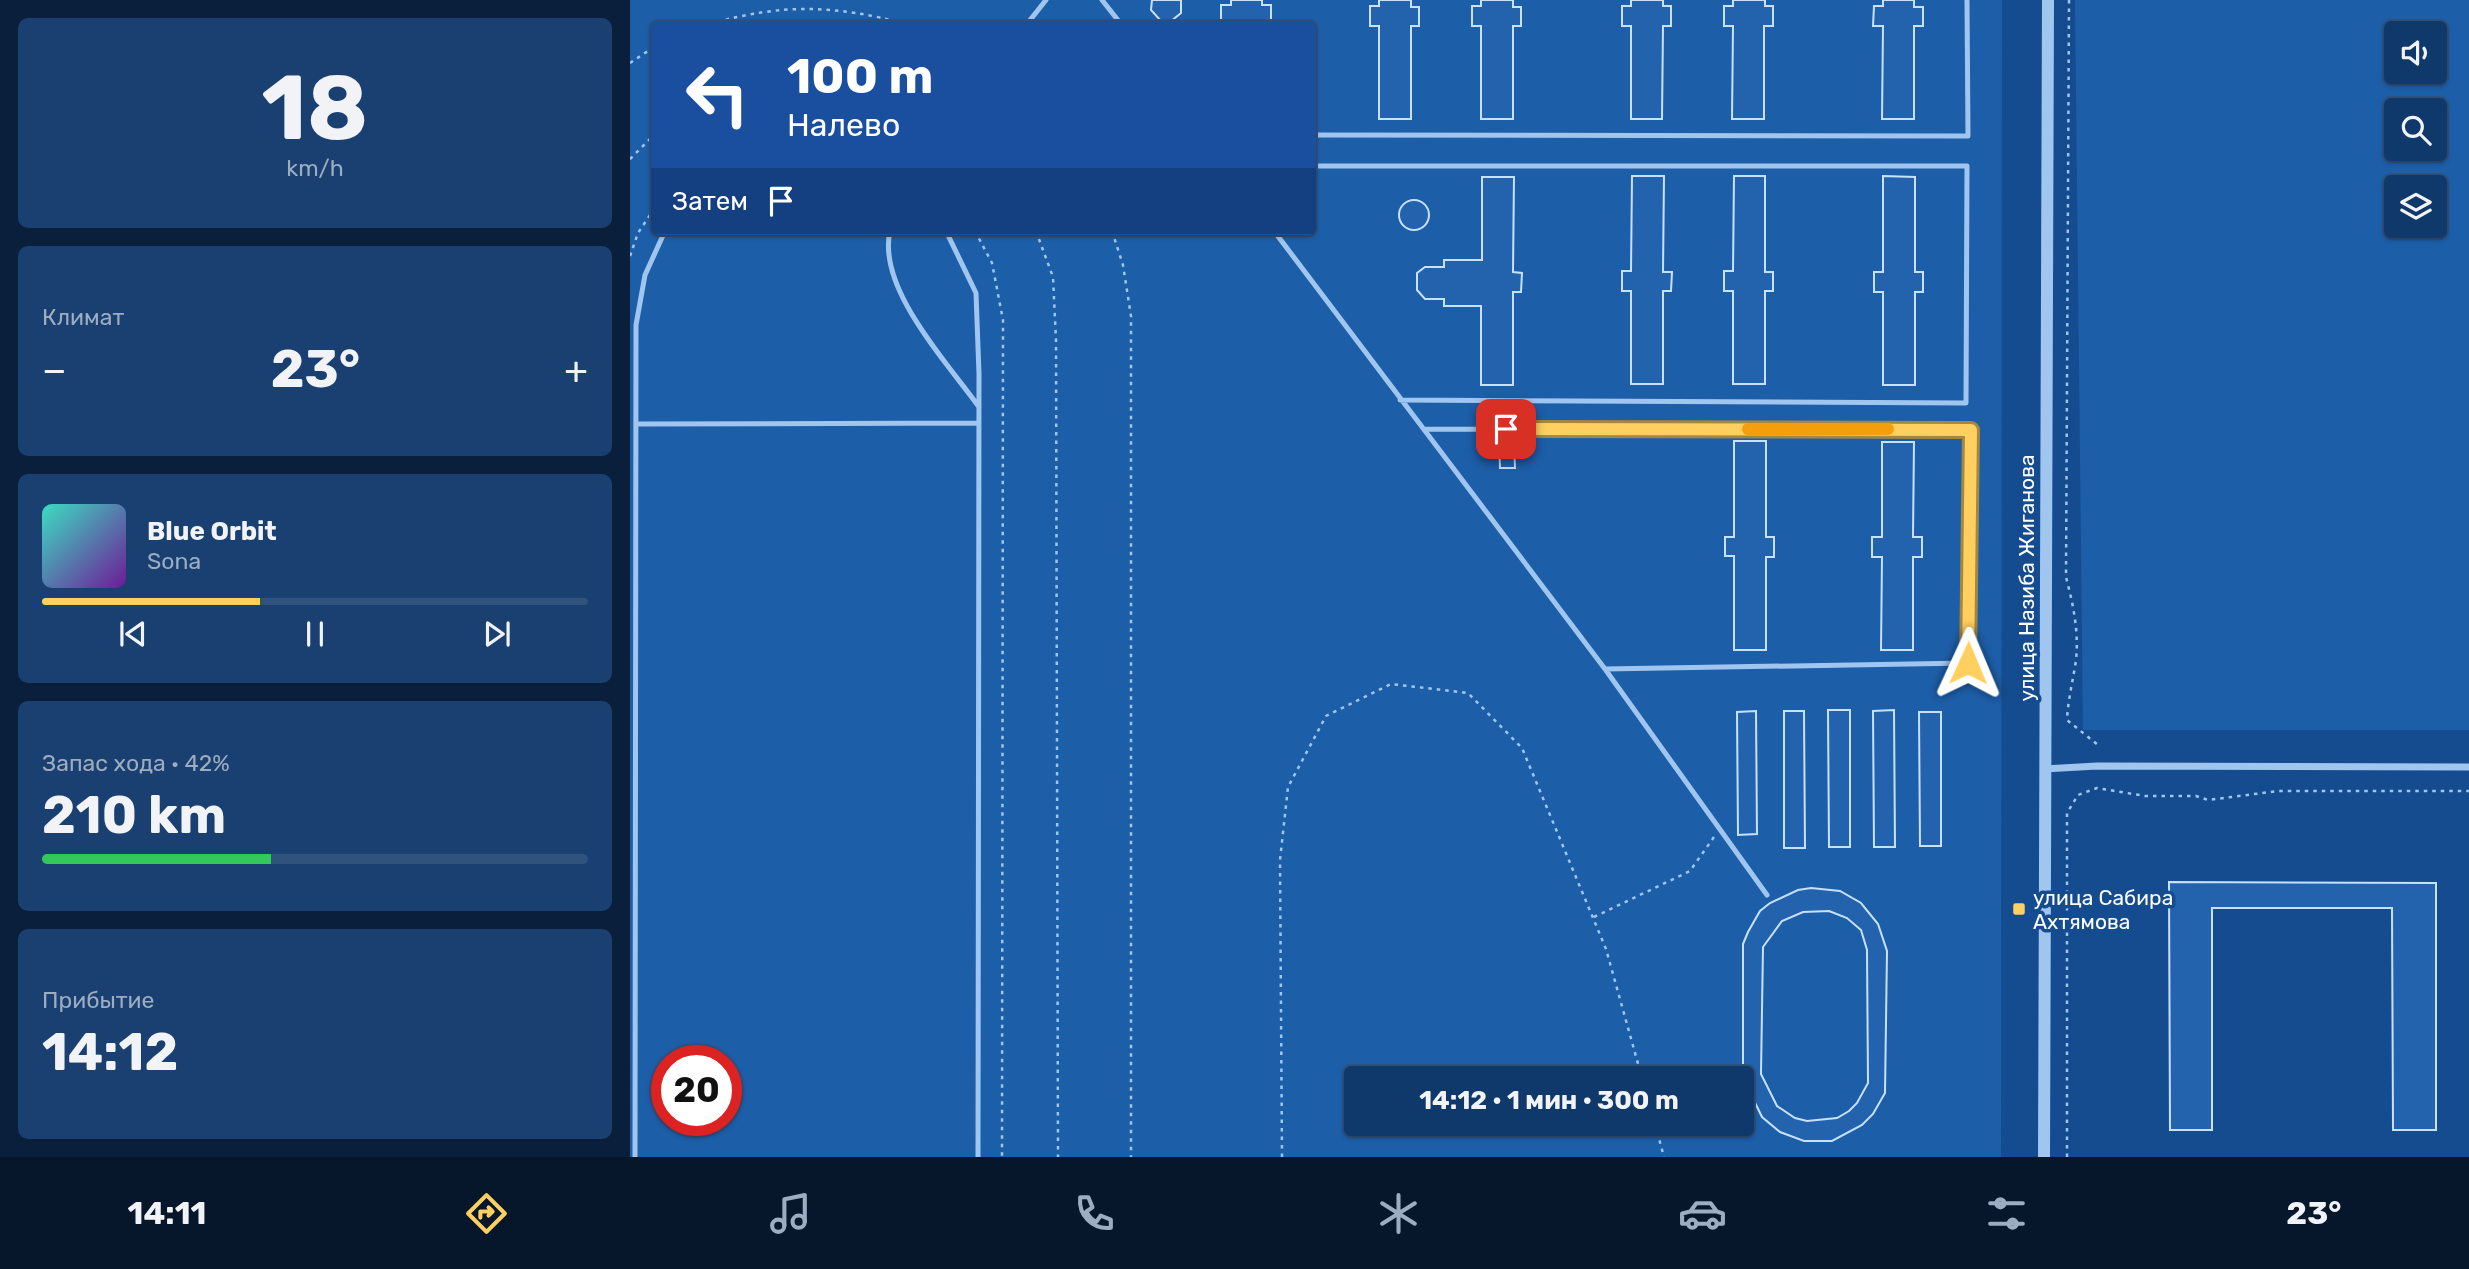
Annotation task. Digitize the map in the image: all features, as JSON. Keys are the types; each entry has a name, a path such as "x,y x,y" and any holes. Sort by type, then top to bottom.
{"street":[{"name":"улица Назиба Жиганова","path":"2044,1157 2048,0"},
{"path":"2044,769 2097,766 2469,767"}],"lane":[{"path":"1029,21 1046,0"},
{"path":"1102,0 1119,21"},
{"path":"1316,135 1968,136 1967,0"},
{"path":"1316,166 1967,166 1966,403 1400,400"},
{"path":"635,1157 636,325 645,275 663,235"},
{"path":"889,235 886,250 890,272 900,296 979,407"},
{"path":"948,235 976,293 979,407 978,1157"},
{"path":"1277,235 1605,669 1767,895"},
{"path":"636,424 979,423"},
{"path":"1424,429 1971,430 1968,663 1605,669"}],"path":[{"path":"2069,0 2066,577 2075,610 2076,661 2068,695 2067,720 2098,745"},
{"path":"720,21 751,13 806,6 860,12 896,21"},
{"path":"630,63 651,49"},
{"path":"630,159 651,138"},
{"path":"630,256 638,233 651,214"},
{"path":"977,235 992,263 1003,320 1002,1157"},
{"path":"1037,235 1053,277 1056,340 1058,1157"},
{"path":"1113,235 1123,265 1131,316 1131,1157"},
{"path":"1282,1157 1280,860 1289,787 1326,716 1391,684 1468,693 1522,748 1606,949 1639,1066"},
{"path":"2067,1157 2067,813 2078,795 2097,788 2145,796 2196,796 2208,800 2278,791 2469,792"},
{"path":"1593,918 1690,871 1719,829"},
{"path":"1658,1136 1664,1157"}],"shaded area":[{"path":"630,0 2002,0 2001,1157 630,1157"},
{"path":"2075,0 2469,0 2469,730 2083,730"}],"building":[{"path":"1152,0 1181,0 1181,13 1171,21 1161,21 1151,10"},
{"path":"1231,0 1262,0 1262,5 1271,5 1271,21 1221,21 1221,5 1231,5"},
{"path":"1379,0 1411,0 1411,7 1419,7 1419,26 1411,26 1411,119 1379,119 1379,26 1370,26 1370,6 1379,6"},
{"path":"1481,0 1513,0 1513,7 1521,7 1521,26 1513,26 1513,119 1481,119 1481,26 1472,26 1472,6 1481,6"},
{"path":"1631,0 1663,0 1663,6 1671,6 1671,26 1663,26 1662,119 1631,119 1631,26 1622,26 1622,6 1631,6"},
{"path":"1733,0 1765,0 1765,6 1773,6 1773,26 1764,26 1764,119 1732,119 1733,26 1724,26 1724,6 1733,6"},
{"path":"1883,0 1914,0 1914,7 1923,7 1923,26 1914,26 1914,119 1882,119 1883,26 1873,26 1874,6 1883,6"},
{"path":"1632,176 1664,176 1663,272 1672,272 1671,291 1663,291 1663,384 1631,384 1631,291 1622,291 1622,271 1631,271"},
{"path":"1734,176 1765,176 1765,272 1773,272 1773,291 1765,291 1765,384 1733,384 1733,291 1724,291 1724,271 1733,271"},
{"path":"1883,176 1915,177 1915,272 1923,272 1923,292 1915,292 1915,385 1883,385 1883,292 1874,292 1874,272 1883,272"},
{"path":"1482,177 1514,177 1513,272 1522,273 1521,292 1513,292 1513,385 1481,385 1481,306 1444,306 1444,299 1425,299 1417,290 1417,273 1425,267 1444,267 1444,260 1482,260"},
{"path":"1414,200 1425,204 1429,215 1425,226 1414,230 1403,226 1399,215 1403,204"},
{"path":"1734,441 1766,441 1766,537 1774,537 1774,557 1766,557 1766,650 1734,650 1734,556 1725,556 1725,537 1734,537"},
{"path":"1514,442 1515,468 1500,468 1499,443"},
{"path":"1882,442 1914,442 1913,537 1922,537 1922,557 1913,557 1913,650 1881,650 1882,557 1872,557 1872,537 1882,537"},
{"path":"1828,710 1850,710 1850,847 1829,847"},
{"path":"1894,710 1895,847 1874,847 1873,711"},
{"path":"1756,711 1757,834 1738,835 1737,712"},
{"path":"1784,711 1804,711 1805,848 1784,848"},
{"path":"1919,712 1941,712 1941,846 1920,846"},
{"path":"2169,882 2436,883 2436,1130 2393,1130 2392,908 2212,908 2212,1130 2170,1130"},
{"path":"1811,888 1840,891 1861,903 1878,924 1887,951 1885,1093 1873,1114 1862,1125 1832,1141 1804,1141 1780,1132 1762,1117 1754,1101 1754,1066 1743,1066 1743,944 1760,911 1770,903 1798,890","holes":["1829,911 1847,918 1861,930 1867,950 1868,1083 1857,1103 1837,1118 1807,1121 1795,1118 1777,1106 1761,1074 1763,947 1782,921 1803,912"]}],"slow traffic":[{"path":"1748,429 1888,429"}],"place":[{"name":"улица Сабира Ахтямова","path":"2019,909"}],"route":[{"path":"1506,429 1971,430 1968,663"}]}
